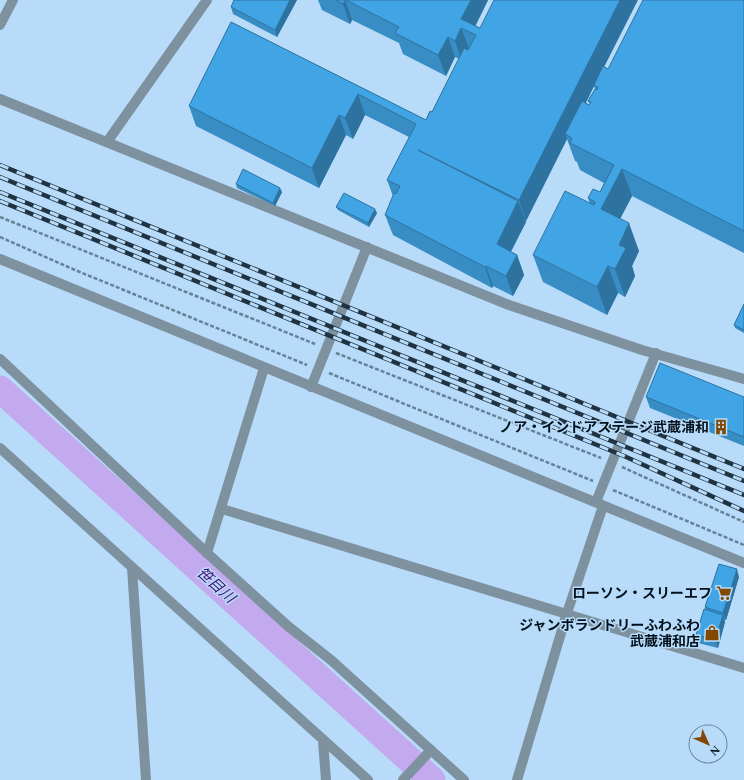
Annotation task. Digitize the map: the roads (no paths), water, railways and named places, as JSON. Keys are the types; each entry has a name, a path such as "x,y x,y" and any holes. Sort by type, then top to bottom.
{"street":[{"path":"0,25 13,0"},
{"path":"107,142 207,0"},
{"path":"0,99 508,305 656,353 744,379"},
{"path":"311,387 367,247"},
{"path":"0,259 744,563"},
{"path":"517,780 612,463 656,353"},
{"path":"0,359 207,553 289,627 331,660 428,753 464,780"},
{"path":"207,553 222,509 264,368"},
{"path":"0,448 322,741 368,780"},
{"path":"222,509 744,668"},
{"path":"132,568 146,780"},
{"path":"322,741 326,780"},
{"path":"403,780 428,753"}],"waterway":[{"name":"笹目川","path":"0,389 432,780"}],"railway":[{"path":"0,165 744,469"},
{"path":"0,177 744,481"},
{"path":"0,192 744,495"},
{"path":"0,201 624,456 744,511"}],"place":[{"name":"ノア・インドアステージ武蔵浦和","path":"721,427"},
{"name":"ローソン・スリーエフ","path":"724,593"},
{"name":"ジャンボランドリーふわふわ 武蔵浦和店","path":"712,633"}]}
